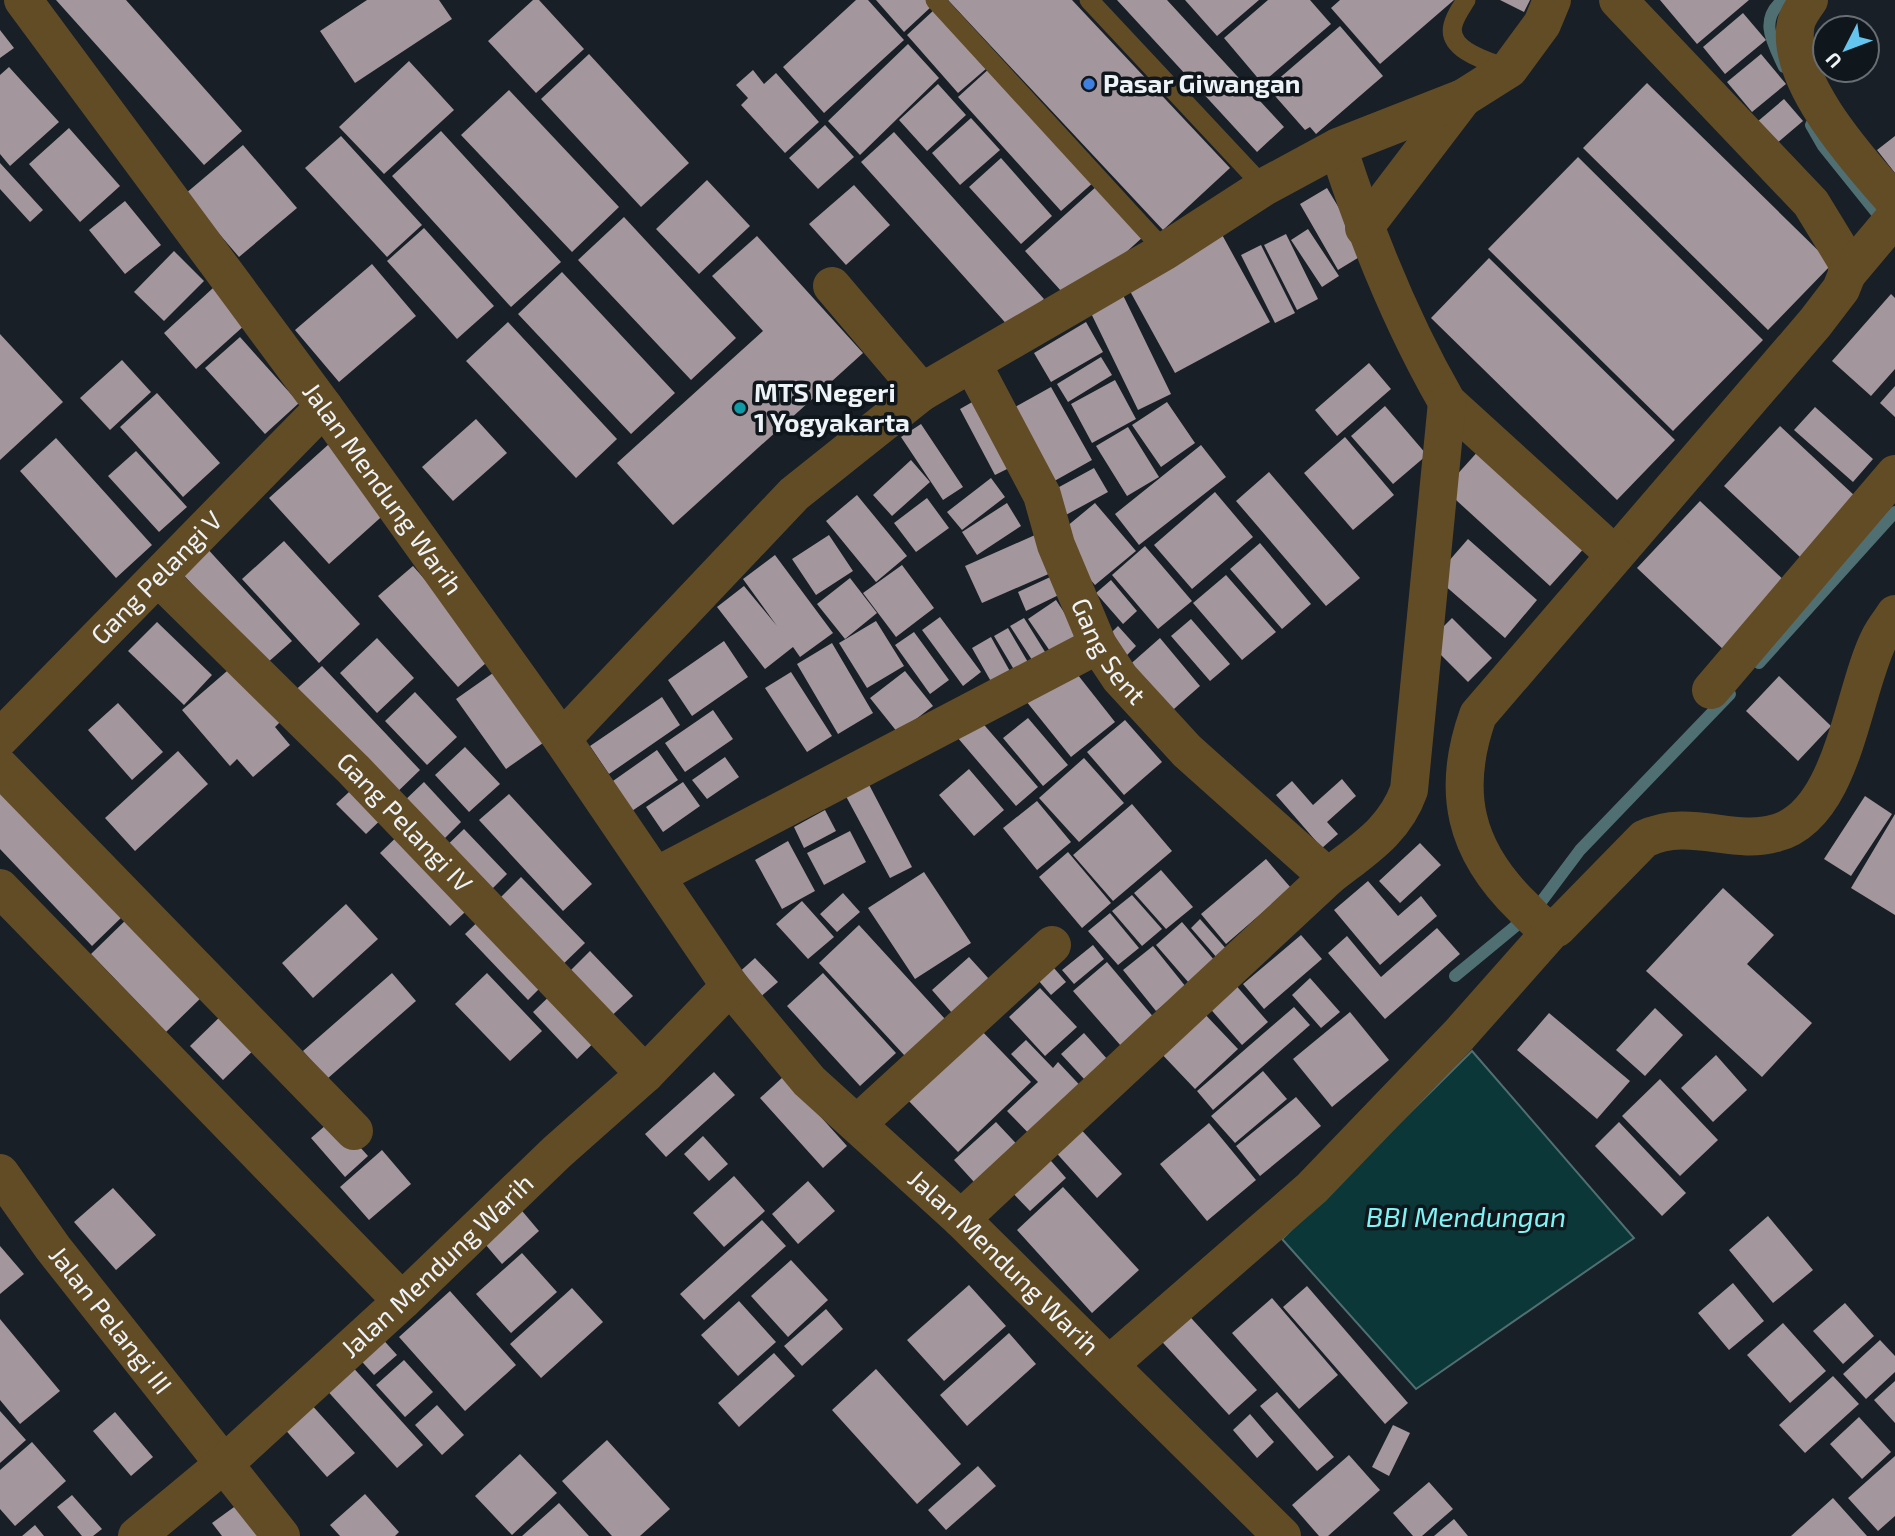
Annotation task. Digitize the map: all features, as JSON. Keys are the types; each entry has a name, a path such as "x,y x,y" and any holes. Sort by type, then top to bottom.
{"street":[{"name":"Jalan Mendung Warih","path":"23,0 319,412 562,739 730,986 809,1081 859,1123 961,1219 1282,1536"},
{"path":"562,739 794,494 922,392 973,365 1264,187 1338,147 1463,98 1509,69 1542,24 1552,0"},
{"path":"1618,0 1811,203 1847,262 1847,274"},
{"path":"1809,0 1796,22 1795,35 1800,61 1833,131 1889,219 1847,274 1840,289 1815,323 1478,715 1468,743 1463,800 1466,819 1481,855 1535,916 1557,929 1644,839 1663,830 1766,836 1787,830 1804,819 1842,756 1880,637 1895,614"},
{"path":"1364,228 1463,98"},
{"path":"1338,147 1364,228 1428,370 1447,402 1615,555"},
{"path":"832,286 922,392"},
{"name":"Gang Sent","path":"973,365 1042,495 1056,545 1098,645 1120,678 1187,751 1328,877"},
{"path":"961,1219 1328,877 1386,831 1401,814 1409,790 1447,402"},
{"name":"Gang Pelangi V","path":"0,738 319,412"},
{"path":"1711,690 1895,474"},
{"name":"Gang Pelangi IV","path":"158,577 354,770 645,1074"},
{"path":"656,876 1098,645"},
{"path":"0,767 354,1131"},
{"path":"0,888 402,1301"},
{"path":"1110,1364 1312,1188 1459,1035 1535,916"},
{"path":"859,1123 1052,945"},
{"name":"Jalan Mendung Warih","path":"137,1536 225,1463 402,1301 557,1152 645,1074 730,986"},
{"name":"Jalan Pelangi III","path":"0,1173 53,1248 281,1536"}],"lane":[{"path":"935,0 1164,250"},
{"path":"1089,0 1264,187"},
{"path":"1465,0 1453,24 1452,34 1457,43 1475,55 1509,69"}],"water":[{"name":"BBI Mendungan","path":"1472,1051 1634,1238 1416,1389 1282,1239"}],"building":[{"path":"56,0 126,0 242,131 204,165"},
{"path":"367,0 439,0 452,19 355,83 320,31"},
{"path":"533,0 539,0 584,49 536,93 488,41"},
{"path":"856,0 868,0 904,40 824,113 783,67"},
{"path":"876,0 927,0 932,6 904,32"},
{"name":"Pasar Giwangan","path":"948,0 1072,0 1230,168 1163,230"},
{"path":"1117,0 1167,0 1284,127 1257,152"},
{"path":"1185,0 1259,0 1217,36"},
{"path":"1268,0 1310,0 1331,24 1262,83 1224,38"},
{"path":"1340,0 1454,0 1380,64 1331,8"},
{"path":"1500,0 1530,0 1524,12"},
{"path":"1660,0 1749,0 1697,44"},
{"path":"935,9 987,68 958,93 907,35"},
{"path":"1743,13 1766,40 1725,74 1703,47"},
{"path":"1340,26 1383,76 1316,134 1310,127 1305,130 1268,88"},
{"path":"0,30 14,48 0,58"},
{"path":"908,44 939,78 860,155 828,121"},
{"path":"589,54 689,163 641,207 541,99"},
{"path":"1761,54 1786,84 1752,112 1727,82"},
{"path":"409,61 454,110 384,174 339,127"},
{"path":"9,67 59,122 10,166 0,154 0,75"},
{"path":"991,67 1095,181 1061,211 958,97"},
{"path":"753,70 764,84 776,73 819,122 785,153 741,105 748,98 736,85"},
{"path":"1647,83 1832,264 1768,330 1583,148"},
{"path":"938,84 966,115 927,151 899,120"},
{"path":"509,90 619,207 572,252 461,135"},
{"path":"1784,99 1803,121 1776,144 1757,122"},
{"path":"971,118 1000,150 960,185 932,153"},
{"path":"825,125 854,157 818,189 789,158"},
{"path":"69,128 120,186 80,222 29,164"},
{"path":"441,131 561,262 511,307 392,176"},
{"path":"894,132 1044,299 1011,329 861,162"},
{"path":"341,136 422,225 387,257 305,168"},
{"path":"1895,136 1895,173 1877,150"},
{"path":"243,145 297,208 239,257 185,194"},
{"path":"1578,157 1763,340 1673,431 1488,249"},
{"path":"1001,158 1052,216 1021,244 969,187"},
{"path":"0,163 43,210 30,222 0,189"},
{"path":"707,180 750,226 699,274 656,229"},
{"path":"854,185 890,225 846,265 809,224"},
{"path":"1098,185 1144,236 1071,302 1025,251"},
{"path":"1327,188 1366,253 1338,270 1300,204"},
{"path":"125,201 161,245 125,274 89,230"},
{"path":"624,217 736,338 691,380 578,260"},
{"path":"424,228 494,306 457,339 387,261"},
{"path":"1308,229 1339,276 1322,287 1291,240"},
{"path":"1220,231 1270,322 1175,373 1125,282"},
{"path":"1286,234 1318,299 1297,310 1264,245"},
{"name":"MTS Negeri 1 Yogyakarta","path":"757,236 863,353 673,525 617,463 763,331 712,276"},
{"path":"1261,245 1295,313 1275,323 1241,255"},
{"path":"174,251 204,281 164,321 134,292"},
{"path":"1489,258 1675,440 1617,500 1431,318"},
{"path":"372,264 416,316 339,382 295,330"},
{"path":"562,272 675,393 631,434 518,314"},
{"path":"213,288 246,324 196,369 164,333"},
{"path":"1121,291 1171,394 1138,410 1088,307"},
{"path":"1891,294 1895,298 1895,369 1871,396 1832,361"},
{"path":"508,322 617,439 576,478 466,361"},
{"path":"1086,322 1103,352 1051,382 1034,353"},
{"path":"0,334 63,402 0,460"},
{"path":"240,337 299,403 265,434 205,368"},
{"path":"1101,357 1112,375 1068,402 1057,384"},
{"path":"122,360 151,392 110,430 80,398"},
{"path":"1369,363 1391,389 1337,436 1315,410"},
{"path":"1115,380 1136,419 1092,443 1071,404"},
{"path":"1895,386 1895,417 1880,403"},
{"path":"1051,387 1092,460 1049,484 1008,411"},
{"path":"157,393 220,463 183,497 120,427"},
{"path":"981,397 1017,464 995,475 960,409"},
{"path":"1167,402 1195,443 1161,467 1132,425"},
{"path":"1385,406 1427,455 1393,484 1351,436"},
{"path":"1815,407 1873,459 1853,482 1794,430"},
{"path":"476,419 507,453 453,501 422,467"},
{"path":"921,424 963,487 943,500 901,437"},
{"path":"1780,426 1856,497 1800,557 1724,486"},
{"path":"1128,427 1159,477 1127,496 1096,446"},
{"path":"1345,437 1394,495 1353,530 1304,473"},
{"path":"56,438 152,545 116,578 20,471"},
{"path":"329,444 389,510 329,564 269,498"},
{"path":"1201,445 1226,477 1139,545 1115,514"},
{"path":"1481,448 1587,545 1550,586 1444,489"},
{"path":"136,451 187,507 159,532 108,476"},
{"path":"911,460 930,482 892,516 873,495"},
{"path":"1094,468 1108,492 1064,516 1050,492"},
{"path":"1269,472 1360,578 1326,606 1236,501"},
{"path":"991,478 1005,497 962,530 947,512"},
{"path":"1215,492 1253,537 1192,589 1154,545"},
{"path":"857,495 907,556 876,582 826,521"},
{"path":"927,498 949,528 916,552 894,523"},
{"path":"1700,501 1789,585 1726,652 1637,568"},
{"path":"1007,503 1021,526 977,555 962,532"},
{"path":"1095,503 1136,551 1095,585 1054,537"},
{"path":"1044,531 1060,569 982,603 965,566"},
{"path":"829,535 853,571 816,595 792,559"},
{"path":"1468,539 1537,600 1505,638 1435,577"},
{"path":"284,541 360,624 319,663 242,579"},
{"path":"1260,543 1311,604 1282,629 1230,569"},
{"path":"204,545 292,641 266,664 178,569"},
{"path":"1145,546 1192,601 1158,629 1112,575"},
{"path":"775,555 833,633 800,657 793,647 765,669 717,607 744,586 777,626 743,579"},
{"path":"902,565 934,608 896,637 863,593"},
{"path":"413,566 493,657 458,687 378,596"},
{"path":"1061,572 1069,590 1026,611 1018,592"},
{"path":"1226,575 1276,632 1242,660 1193,603"},
{"path":"850,578 877,613 845,639 817,604"},
{"path":"1111,580 1137,611 1123,624 1096,593"},
{"path":"1056,600 1081,638 1054,657 1028,619"},
{"path":"940,617 981,672 963,686 922,630"},
{"path":"1024,618 1047,655 1034,663 1010,626"},
{"path":"1452,618 1492,658 1468,682 1428,642"},
{"path":"1191,619 1230,664 1210,681 1171,636"},
{"path":"876,621 904,666 867,688 839,643"},
{"path":"157,622 212,675 184,705 128,651"},
{"path":"1118,626 1136,646 1121,661 1102,642"},
{"path":"1008,628 1029,664 1016,673 994,636"},
{"path":"914,632 949,680 930,694 895,645"},
{"path":"991,637 1012,675 993,685 972,648"},
{"path":"377,638 414,678 377,713 340,673"},
{"path":"1160,638 1200,686 1166,716 1126,668"},
{"path":"724,641 748,677 692,716 668,680"},
{"path":"832,643 873,713 838,734 797,664"},
{"path":"234,665 282,720 275,727 290,745 253,777 237,759 230,766 182,710"},
{"path":"1070,665 1115,722 1071,757 1026,701"},
{"path":"322,666 420,770 389,800 290,695"},
{"path":"905,671 933,706 898,733 870,698"},
{"path":"791,672 832,736 807,752 765,688"},
{"path":"493,673 543,743 506,769 456,699"},
{"path":"1779,676 1831,726 1798,761 1746,711"},
{"path":"415,692 457,737 427,765 385,721"},
{"path":"662,697 680,725 609,774 590,746"},
{"path":"118,703 163,752 132,780 88,730"},
{"path":"713,710 733,739 685,772 665,743"},
{"path":"1028,718 1068,765 1043,786 1003,738"},
{"path":"979,719 1038,787 1016,806 957,737"},
{"path":"1125,720 1162,762 1124,795 1087,752"},
{"path":"465,747 500,784 469,812 435,775"},
{"path":"657,750 678,780 623,817 603,788"},
{"path":"178,751 208,784 135,851 105,818"},
{"path":"725,757 739,777 707,799 692,780"},
{"path":"1084,758 1124,803 1079,842 1039,798"},
{"path":"969,769 1004,810 974,836 939,795"},
{"path":"864,775 912,867 890,878 841,787"},
{"path":"1342,779 1356,796 1327,822 1338,834 1322,848 1276,795 1292,781 1313,805"},
{"path":"361,781 390,811 366,834 336,804"},
{"path":"424,782 461,822 439,844 401,804"},
{"path":"683,782 700,806 663,832 646,807"},
{"path":"0,785 124,915 92,946 0,849"},
{"path":"509,794 592,884 563,911 479,820"},
{"path":"1865,796 1892,814 1851,876 1824,859"},
{"path":"1037,801 1071,842 1037,870 1003,828"},
{"path":"1132,804 1172,851 1113,901 1073,855"},
{"path":"825,810 836,831 804,848 794,827"},
{"path":"1895,814 1895,915 1851,888"},
{"path":"408,826 478,900 450,926 380,853"},
{"path":"464,829 507,874 483,898 440,852"},
{"path":"850,831 866,862 824,885 807,853"},
{"path":"788,841 815,891 782,909 755,860"},
{"path":"1420,843 1441,865 1400,903 1379,881"},
{"path":"1068,852 1111,903 1082,928 1039,877"},
{"path":"1266,859 1291,888 1226,944 1201,914"},
{"path":"1161,870 1193,907 1166,929 1134,893"},
{"path":"924,872 971,943 915,979 868,908"},
{"path":"521,877 585,943 557,970 494,904"},
{"path":"1368,881 1398,916 1421,896 1437,916 1380,965 1334,910"},
{"path":"1723,888 1774,935 1747,964 1812,1023 1762,1077 1646,971"},
{"path":"843,893 860,912 837,932 820,914"},
{"path":"1132,895 1162,929 1142,946 1112,911"},
{"path":"802,901 834,937 808,959 776,924"},
{"path":"346,904 378,939 313,998 282,963"},
{"path":"489,911 551,977 528,1000 465,934"},
{"path":"133,913 208,991 166,1032 91,954"},
{"path":"1110,913 1139,948 1118,965 1088,931"},
{"path":"1200,919 1228,951 1218,959 1191,928"},
{"path":"1182,922 1215,961 1189,983 1156,945"},
{"path":"859,925 945,1019 905,1056 819,963"},
{"path":"1437,928 1460,954 1385,1019 1328,953 1347,936 1381,977"},
{"path":"1301,935 1322,959 1264,1009 1243,984"},
{"path":"1093,945 1104,959 1074,984 1062,970"},
{"path":"1153,946 1186,987 1156,1011 1123,970"},
{"path":"590,951 633,996 605,1022 563,978"},
{"path":"969,957 989,979 952,1013 932,990"},
{"path":"755,958 778,982 758,999 736,975"},
{"path":"1047,960 1066,982 1051,995 1032,973"},
{"path":"1107,962 1161,1026 1128,1054 1073,991"},
{"path":"392,973 416,1001 327,1079 303,1051"},
{"path":"487,973 542,1031 510,1061 455,1004"},
{"path":"823,973 896,1053 860,1086 787,1006"},
{"path":"1310,978 1340,1012 1321,1028 1292,995"},
{"path":"1233,982 1268,1022 1242,1045 1207,1005"},
{"path":"559,987 603,1034 577,1059 533,1012"},
{"path":"1040,988 1077,1027 1045,1056 1009,1017"},
{"path":"1294,1007 1310,1025 1213,1110 1197,1091"},
{"path":"229,1008 262,1042 223,1080 190,1046"},
{"path":"1655,1008 1683,1035 1645,1076 1616,1050"},
{"path":"1200,1009 1238,1049 1195,1089 1157,1049"},
{"path":"1350,1012 1389,1060 1332,1107 1293,1059"},
{"path":"1549,1013 1630,1081 1597,1119 1517,1050"},
{"path":"978,1027 1031,1082 958,1152 905,1097"},
{"path":"1084,1033 1108,1060 1085,1080 1061,1054"},
{"path":"1026,1040 1053,1068 1058,1062 1089,1095 1038,1143 1007,1111 1038,1082 1011,1054"},
{"path":"1716,1055 1747,1090 1713,1122 1681,1088"},
{"path":"1263,1071 1287,1099 1235,1143 1211,1116"},
{"path":"714,1072 735,1095 666,1157 645,1134"},
{"path":"784,1076 847,1146 823,1168 760,1098"},
{"path":"1660,1079 1718,1140 1680,1176 1622,1116"},
{"path":"1296,1097 1321,1126 1260,1176 1236,1146"},
{"path":"334,1118 368,1156 345,1177 311,1138"},
{"path":"996,1122 1026,1154 984,1193 954,1160"},
{"path":"1619,1122 1686,1193 1662,1216 1595,1146"},
{"path":"1209,1123 1256,1180 1207,1221 1160,1164"},
{"path":"1076,1124 1122,1174 1097,1198 1051,1147"},
{"path":"703,1136 728,1164 709,1181 684,1154"},
{"path":"382,1150 411,1184 369,1220 340,1187"},
{"path":"1044,1153 1066,1178 1030,1211 1007,1187"},
{"path":"734,1176 765,1211 724,1247 693,1213"},
{"path":"808,1181 835,1211 798,1244 772,1214"},
{"path":"1063,1187 1139,1270 1092,1313 1017,1230"},
{"path":"113,1188 156,1235 116,1270 74,1222"},
{"path":"512,1199 539,1231 502,1264 474,1231"},
{"path":"1768,1216 1813,1270 1773,1303 1729,1250"},
{"path":"762,1220 786,1246 704,1320 680,1294"},
{"path":"0,1246 24,1274 0,1294"},
{"path":"522,1253 557,1292 511,1333 476,1294"},
{"path":"791,1260 828,1300 788,1337 751,1296"},
{"path":"1733,1283 1764,1321 1729,1350 1698,1313"},
{"path":"969,1285 1006,1326 944,1381 907,1340"},
{"path":"1307,1286 1408,1403 1385,1424 1283,1307"},
{"path":"572,1288 603,1322 541,1378 510,1344"},
{"path":"450,1291 516,1365 465,1411 399,1337"},
{"path":"1272,1298 1338,1375 1299,1409 1232,1333"},
{"path":"739,1301 776,1342 738,1376 701,1335"},
{"path":"1845,1303 1874,1336 1843,1364 1813,1331"},
{"path":"1182,1308 1257,1390 1229,1415 1154,1333"},
{"path":"826,1309 843,1329 802,1366 784,1346"},
{"path":"0,1319 60,1391 20,1424 0,1400"},
{"path":"1783,1323 1826,1371 1790,1403 1747,1355"},
{"path":"1009,1333 1036,1364 967,1426 940,1395"},
{"path":"378,1334 397,1355 374,1375 355,1354"},
{"path":"1880,1340 1895,1356 1895,1372 1866,1399 1843,1374"},
{"path":"774,1353 795,1376 739,1427 718,1403"},
{"path":"404,1360 433,1392 405,1417 376,1385"},
{"path":"349,1363 423,1445 397,1468 323,1386"},
{"path":"876,1369 961,1464 917,1504 832,1410"},
{"path":"1833,1376 1859,1404 1805,1453 1779,1425"},
{"path":"1895,1381 1895,1423 1874,1400"},
{"path":"1277,1392 1334,1457 1317,1471 1260,1406"},
{"path":"309,1402 355,1453 327,1477 282,1426"},
{"path":"437,1405 464,1435 442,1455 415,1425"},
{"path":"0,1411 26,1440 0,1463"},
{"path":"115,1412 153,1457 131,1476 93,1431"},
{"path":"1250,1414 1274,1442 1257,1458 1233,1430"},
{"path":"1859,1417 1891,1452 1862,1479 1830,1444"},
{"path":"1393,1425 1410,1433 1389,1476 1372,1467"},
{"path":"607,1440 670,1509 640,1536 612,1536 562,1481"},
{"path":"32,1442 66,1481 15,1526 0,1509 0,1470"},
{"path":"520,1454 557,1493 512,1535 475,1496"},
{"path":"1349,1455 1380,1490 1328,1536 1319,1536 1292,1505"},
{"path":"1895,1456 1895,1516 1878,1531 1848,1498"},
{"path":"978,1466 996,1486 946,1530 928,1510"},
{"path":"1429,1482 1453,1509 1422,1536 1413,1536 1393,1513"},
{"path":"365,1494 399,1532 395,1536 340,1536 330,1525"},
{"path":"72,1495 102,1529 93,1536 82,1536 57,1507"},
{"path":"1833,1498 1867,1536 1791,1536"},
{"path":"241,1502 267,1536 222,1536 212,1523"},
{"path":"559,1503 589,1536 522,1536"},
{"path":"1454,1519 1468,1536 1434,1536"},
{"path":"35,1525 44,1536 22,1536"}],"waterway":[{"path":"1783,0 1775,8 1769,24 1772,41 1784,67"},
{"path":"1811,125 1823,146 1884,222"},
{"path":"1759,663 1895,512"},
{"path":"1455,976 1535,910 1580,850 1730,694"}],"place":[{"name":"Pasar Giwangan","path":"1089,84"},
{"name":"MTS Negeri 1 Yogyakarta","path":"740,408"}]}
